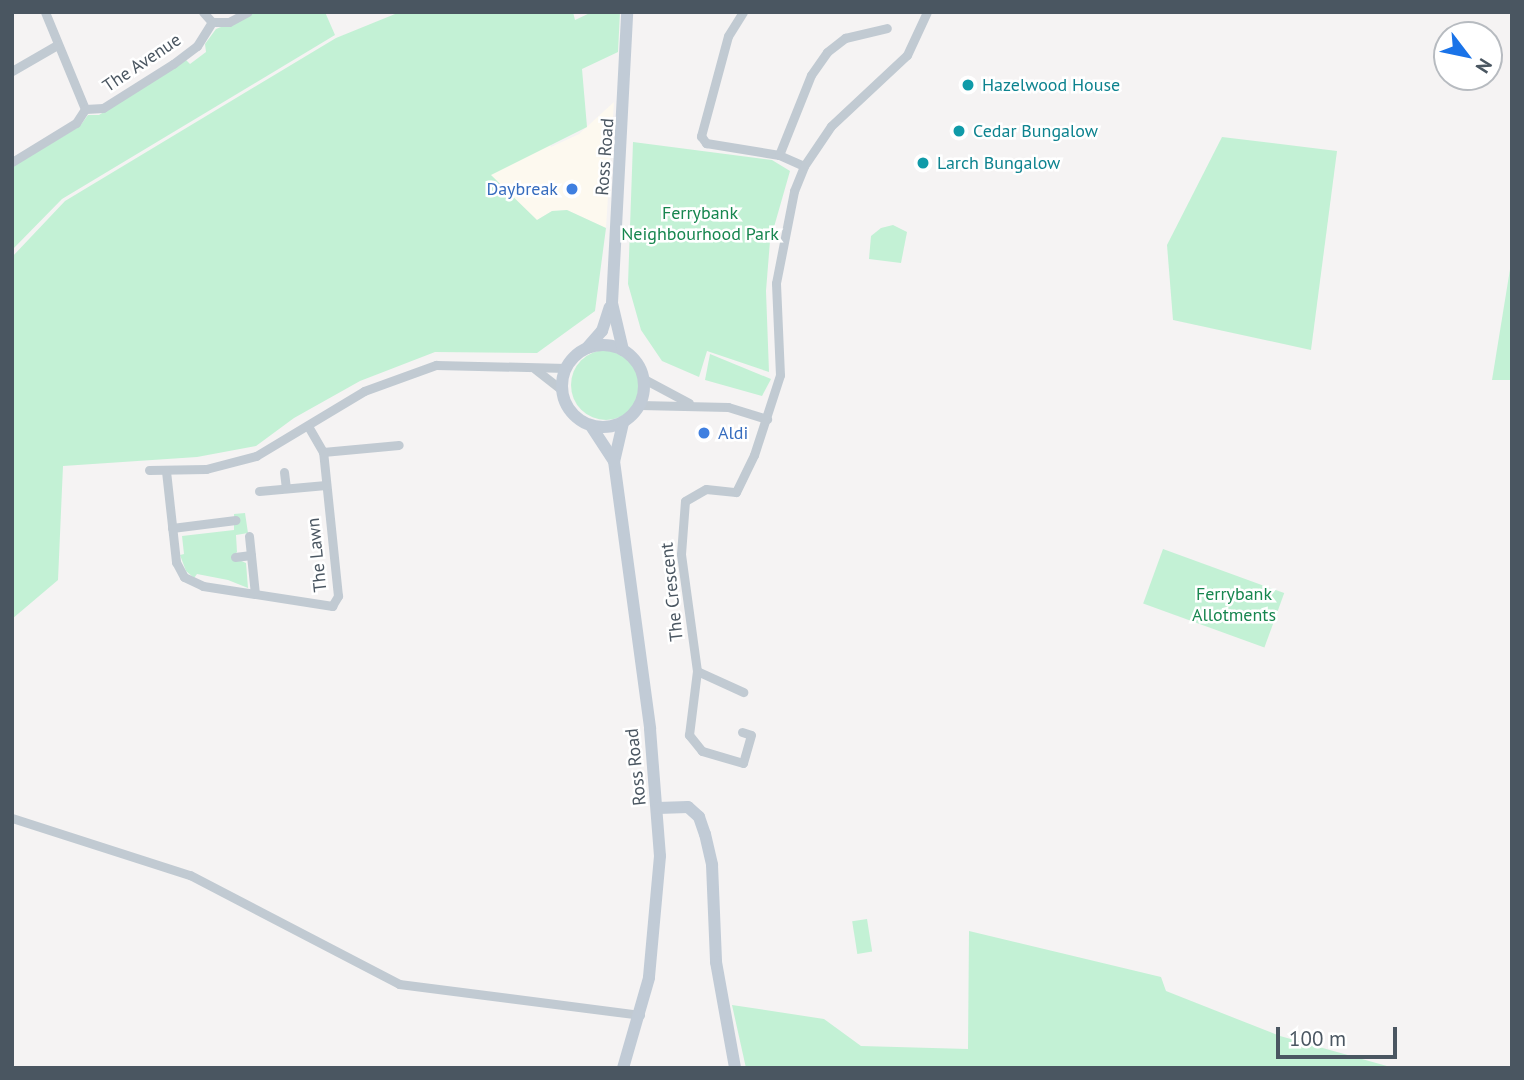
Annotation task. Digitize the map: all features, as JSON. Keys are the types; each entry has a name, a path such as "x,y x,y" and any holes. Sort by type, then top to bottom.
{"main road":[{"name":"Ross Road","path":"612,303 627,12"},
{"path":"612,303 603,331 566,368 562,390 571,412 592,426 614,461"},
{"path":"612,303 623,350"},
{"path":"587,348 606,345 623,350 635,359 644,379 639,405 623,423 614,461"},
{"path":"592,426 623,423"},
{"name":"Ross Road","path":"614,461 658,808 659,907 640,1015 623,1068"},
{"path":"658,808 688,807 699,817 705,834 712,865 716,962 735,1068"}],"street":[{"path":"45,12 85,109"},
{"path":"203,12 212,22 229,22 248,12"},
{"path":"743,12 725,45 701,136 716,146 779,155 804,166"},
{"path":"639,405 690,403 727,407 767,419 781,354 776,283 780,246 804,166 845,109 907,55 926,12"},
{"name":"The Avenue","path":"12,162 76,123 85,109 103,108 173,64 197,46 212,22"},
{"path":"779,155 811,75 827,52 845,38 887,27"},
{"path":"12,71 57,46"},
{"path":"149,470 206,469 257,456 364,391 436,365 495,364 535,369 566,368"},
{"path":"535,369 562,390"},
{"path":"644,379 690,403"},
{"name":"The Crescent","path":"742,732 751,735 743,762 702,751 691,741 688,721 697,671 682,565 683,509 689,495 706,489 736,492 767,419"},
{"name":"The Lawn","path":"166,471 176,562 184,577 203,586 326,607 335,604 338,596 323,452 308,426"},
{"path":"323,452 399,445"},
{"path":"284,472 286,488"},
{"path":"259,491 326,485"},
{"path":"172,527 236,520"},
{"path":"248,536 255,594"},
{"path":"235,557 251,555"},
{"path":"697,671 743,692"},
{"path":"12,818 190,875 399,984 640,1015"}],"shaded area":[{"path":"614,102 606,228 567,210 552,211 537,220 490,175 549,143 551,147 579,134"}],"green space":[{"path":"257,12 325,12 335,35 62,199 12,250 12,167 80,126 88,115 99,115 186,60 190,64 206,52 205,44 216,29"},
{"path":"400,12 573,12 575,20 592,12 620,12 618,52 582,69 587,127 491,175 537,220 552,211 567,210 606,228 595,311 537,353 435,352 360,381 294,418 256,446 197,457 63,466 58,580 12,619 12,257 65,201 336,38"},
{"path":"1222,137 1337,151 1311,350 1173,320 1167,245"},
{"name":"Ferrybank Neighbourhood Park","path":"633,142 772,160 790,171 770,241 766,291 769,372 707,351 699,377 662,361 641,330 628,284"},
{"path":"893,225 907,232 901,263 869,259 871,236 881,228"},
{"path":"1512,257 1512,380 1492,380"},
{"path":"606,350 631,360 641,385 631,410 606,420 581,410 571,385 581,360"},
{"path":"710,354 771,379 762,396 705,380"},
{"path":"245,513 248,533 236,535 237,552 232,557 246,563 248,588 228,580 197,574 194,578 186,571 180,555 184,554 182,536 234,530 234,514"},
{"name":"Ferrybank Allotments","path":"1163,549 1284,593 1264,648 1143,604"},
{"path":"867,919 872,952 857,954 852,921"},
{"path":"969,931 1161,977 1166,991 1280,1036 1394,1068 746,1068 732,1005 824,1019 861,1046 968,1049"}],"place":[{"name":"Hazelwood House","path":"968,85"},
{"name":"Cedar Bungalow","path":"959,131"},
{"name":"Larch Bungalow","path":"923,163"},
{"name":"Daybreak","path":"572,189"},
{"name":"Aldi","path":"704,433"}]}
